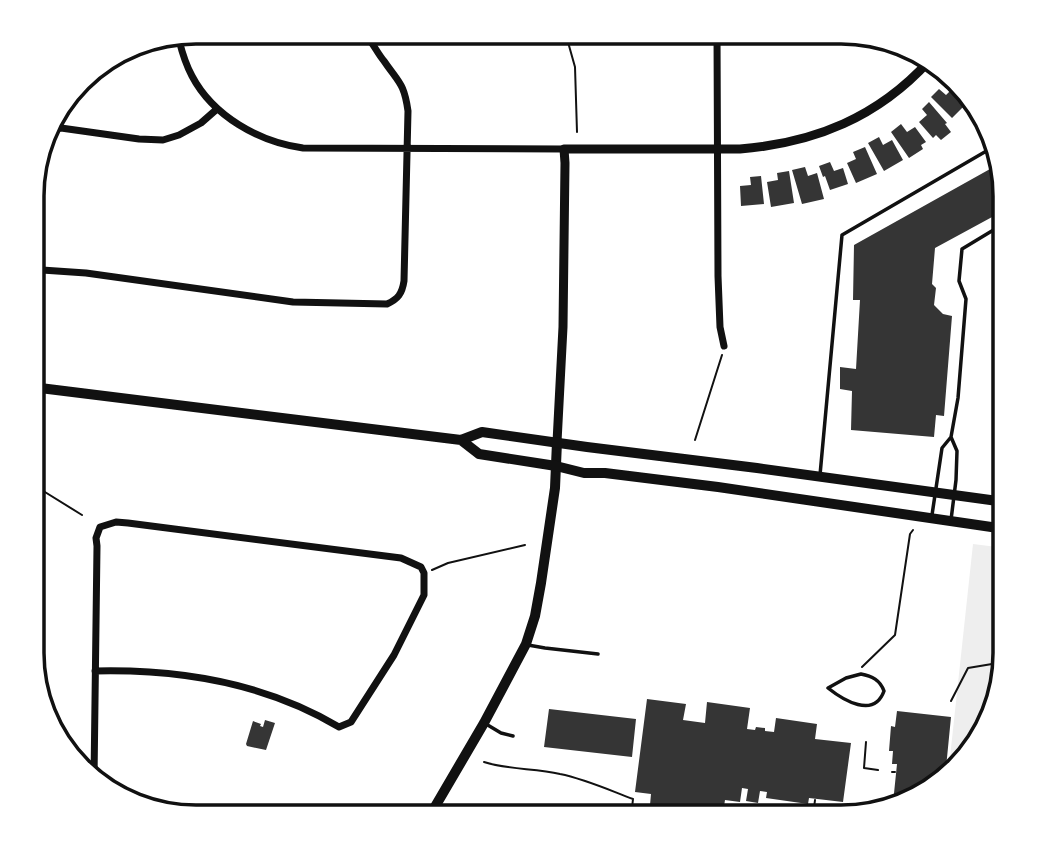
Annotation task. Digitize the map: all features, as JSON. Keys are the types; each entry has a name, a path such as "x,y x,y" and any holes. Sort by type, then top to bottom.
{"main road":[{"path":"44,388 461,440 482,432 993,500"},
{"path":"461,440 479,454 584,473 605,473 719,487 993,526"},
{"path":"436,805 526,645 541,583 555,488 557,442"}],"street":[{"path":"44,270 86,273 293,302 387,304 396,300 402,293 404,281 408,111 400,81 372,44"},
{"path":"717,44 718,276 720,327 724,346"},
{"path":"181,45 192,77 216,109 257,135 286,146 303,148 766,147 829,131 863,115 896,92 923,67"},
{"path":"60,128 163,140 201,123 216,109"},
{"path":"557,442 563,327 564,149"},
{"path":"94,766 96,538 100,527 116,522 128,523 401,558 415,563 424,573 424,595 394,654 351,722 339,727 280,699 212,679 174,673 95,671"}],"lane":[{"path":"820,477 842,235 986,151"},
{"path":"931,518 942,448 951,437 958,398 966,299 959,281 962,248 993,230"},
{"path":"951,437 957,451 951,520"},
{"path":"526,645 598,654"},
{"path":"861,674 877,679 884,691 877,702 864,706 855,704 828,688 846,678 861,674"},
{"path":"484,723 501,733 513,736"}],"path":[{"path":"569,44 575,67 577,132"},
{"path":"695,440 721,363 724,346"},
{"path":"44,491 82,515"},
{"path":"862,668 895,635 910,534 913,530"},
{"path":"424,573 448,563 525,545"},
{"path":"951,701 968,668 993,664"},
{"path":"866,742 864,768 878,770"},
{"path":"484,762 502,768 574,777 633,799 632,805"},
{"path":"814,805 815,800"}],"shaded area":[{"path":"973,544 993,546 993,663 990,683 978,720 968,738 950,760"}],"building":[{"path":"939,89 946,95 951,90 964,106 952,118 931,97"},
{"path":"929,102 951,132 941,140 936,135 933,138 919,122 927,115 922,109"},
{"path":"901,124 907,132 915,127 926,142 921,145 923,149 909,158 891,132"},
{"path":"879,137 883,145 892,140 903,160 884,171 868,143"},
{"path":"865,147 877,174 856,183 847,163 856,159 853,152"},
{"path":"830,162 834,171 843,168 848,184 830,190 819,166"},
{"path":"805,167 808,176 817,173 824,199 802,204 792,170"},
{"path":"990,169 993,217 935,248 932,284 936,288 934,305 943,314 952,316 944,416 936,415 934,437 851,430 852,391 840,389 840,367 856,369 860,300 853,300 854,245"},
{"path":"789,171 794,203 771,207 767,182 778,180 777,173"},
{"path":"761,176 764,204 741,206 740,186 751,185 750,177"},
{"path":"647,699 686,704 683,720 705,723 707,702 750,708 747,729 765,728 765,731 774,732 776,718 817,724 815,739 851,743 843,802 809,798 808,804 766,798 767,792 760,791 758,803 746,801 748,789 742,788 740,802 725,800 724,805 650,805 651,794 635,792"},
{"path":"549,709 636,719 632,757 544,747"},
{"path":"897,711 951,717 946,763 926,780 894,796 897,764 892,764 893,751 889,751 891,726 895,727"},
{"path":"265,720 275,723 266,750 247,746 253,721 263,727"}]}
